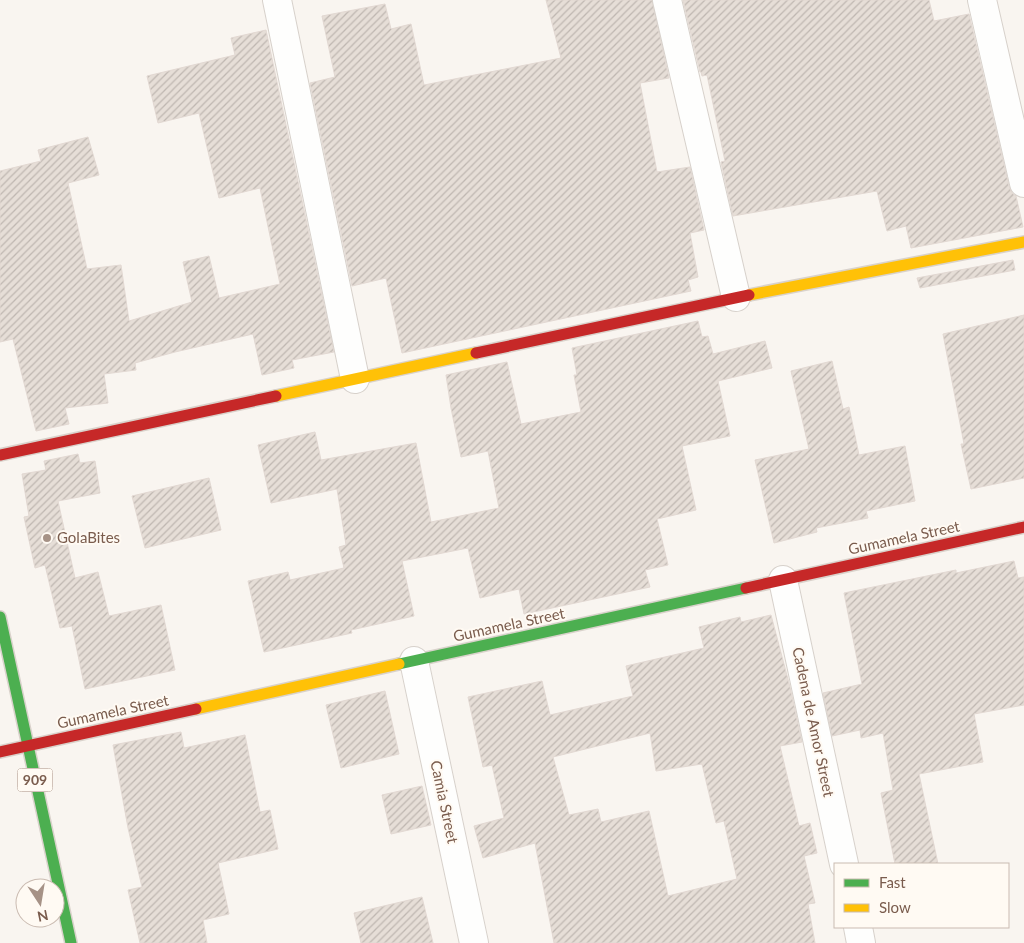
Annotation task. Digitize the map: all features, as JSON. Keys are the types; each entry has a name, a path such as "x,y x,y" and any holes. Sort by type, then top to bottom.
{"street":[{"path":"277,0 355,379"},
{"path":"668,0 736,297"},
{"path":"982,0 1024,183"},
{"path":"0,455 736,297 1024,242"},
{"name":"Gumamela Street","path":"0,752 1024,527"},
{"name":"Cadena de Amor Street","path":"783,580 844,863"},
{"name":"909","path":"0,617 71,943"},
{"name":"Camia Street","path":"414,661 474,943"},
{"path":"858,928 861,943"}],"building":[{"path":"546,0 652,0 669,78 640,83 657,172 690,167 704,230 690,233 698,277 688,280 691,291 402,353 386,278 352,286 310,83 335,77 322,16 385,4 391,29 411,24 424,85 561,58"},
{"path":"683,0 929,0 934,21 969,14 1009,186 1012,193 1016,196 1023,227 911,248 906,226 887,231 877,191 733,216 721,162 725,161 707,75 702,76 700,72"},
{"path":"266,30 334,352 292,360 294,368 262,375 253,334 175,352 135,363 136,370 104,374 108,403 65,408 69,424 36,431 13,339 0,342 0,171 41,161 38,150 88,137 99,175 68,183 87,269 121,265 129,321 192,302 183,262 209,256 219,298 280,284 260,188 219,198 199,113 158,123 147,76 235,55 231,38"},
{"path":"1013,260 1015,270 920,288 917,278"},
{"path":"1024,315 1024,478 971,489 961,444 964,444 943,334"},
{"path":"698,321 702,337 708,336 713,354 765,341 772,368 718,381 730,436 682,446 696,510 657,519 668,565 645,570 650,587 524,614 519,589 480,598 468,548 402,561 414,616 351,630 352,633 264,652 248,581 288,572 290,580 344,568 339,547 346,545 337,489 271,503 258,445 315,432 321,460 416,443 431,522 499,508 488,451 461,457 446,375 507,362 521,424 581,412 574,375 577,375 572,348"},
{"path":"832,361 843,409 849,407 859,455 905,446 915,501 866,511 868,518 816,528 817,532 774,543 755,460 809,449 791,371"},
{"path":"78,454 80,463 95,461 100,493 58,501 75,578 98,572 109,616 161,605 175,670 85,689 72,626 60,628 45,565 35,568 24,517 29,516 22,474 46,470 44,461"},
{"path":"209,478 221,530 145,548 132,496"},
{"path":"1014,561 1018,578 1024,577 1024,705 974,714 983,762 919,774 938,863 895,863 881,793 893,790 883,733 861,738 860,730 832,736 823,693 862,684 844,593 956,570 956,573"},
{"path":"771,615 790,687 802,742 780,746 799,826 810,823 817,853 804,856 815,903 808,904 815,943 554,943 535,843 483,858 474,826 504,818 492,765 483,767 468,697 542,681 550,715 633,696 626,666 704,648 699,627 740,617 741,622","holes":["650,733 656,771 702,764 716,823 724,821 737,879 668,896 649,811 601,822 598,809 569,815 553,757"]},
{"path":"385,691 399,754 341,768 326,705"},
{"path":"181,732 184,748 245,735 260,812 270,810 278,849 218,863 229,914 203,920 207,943 140,943 128,890 142,887 128,828 113,745"},
{"path":"422,786 431,825 391,834 382,795"},
{"path":"422,897 433,943 361,943 354,913"}],"traffic: fast":[{"path":"399,664 746,588"},
{"path":"0,617 71,943"}],"traffic: slow":[{"path":"749,295 1024,242"},
{"path":"276,396 476,353"},
{"path":"196,709 399,664"}],"traffic: jam":[{"path":"476,353 749,295"},
{"path":"0,455 276,396"},
{"path":"746,588 1024,527"},
{"path":"0,752 196,709"}],"place":[{"name":"GolaBites","path":"47,538"}]}
